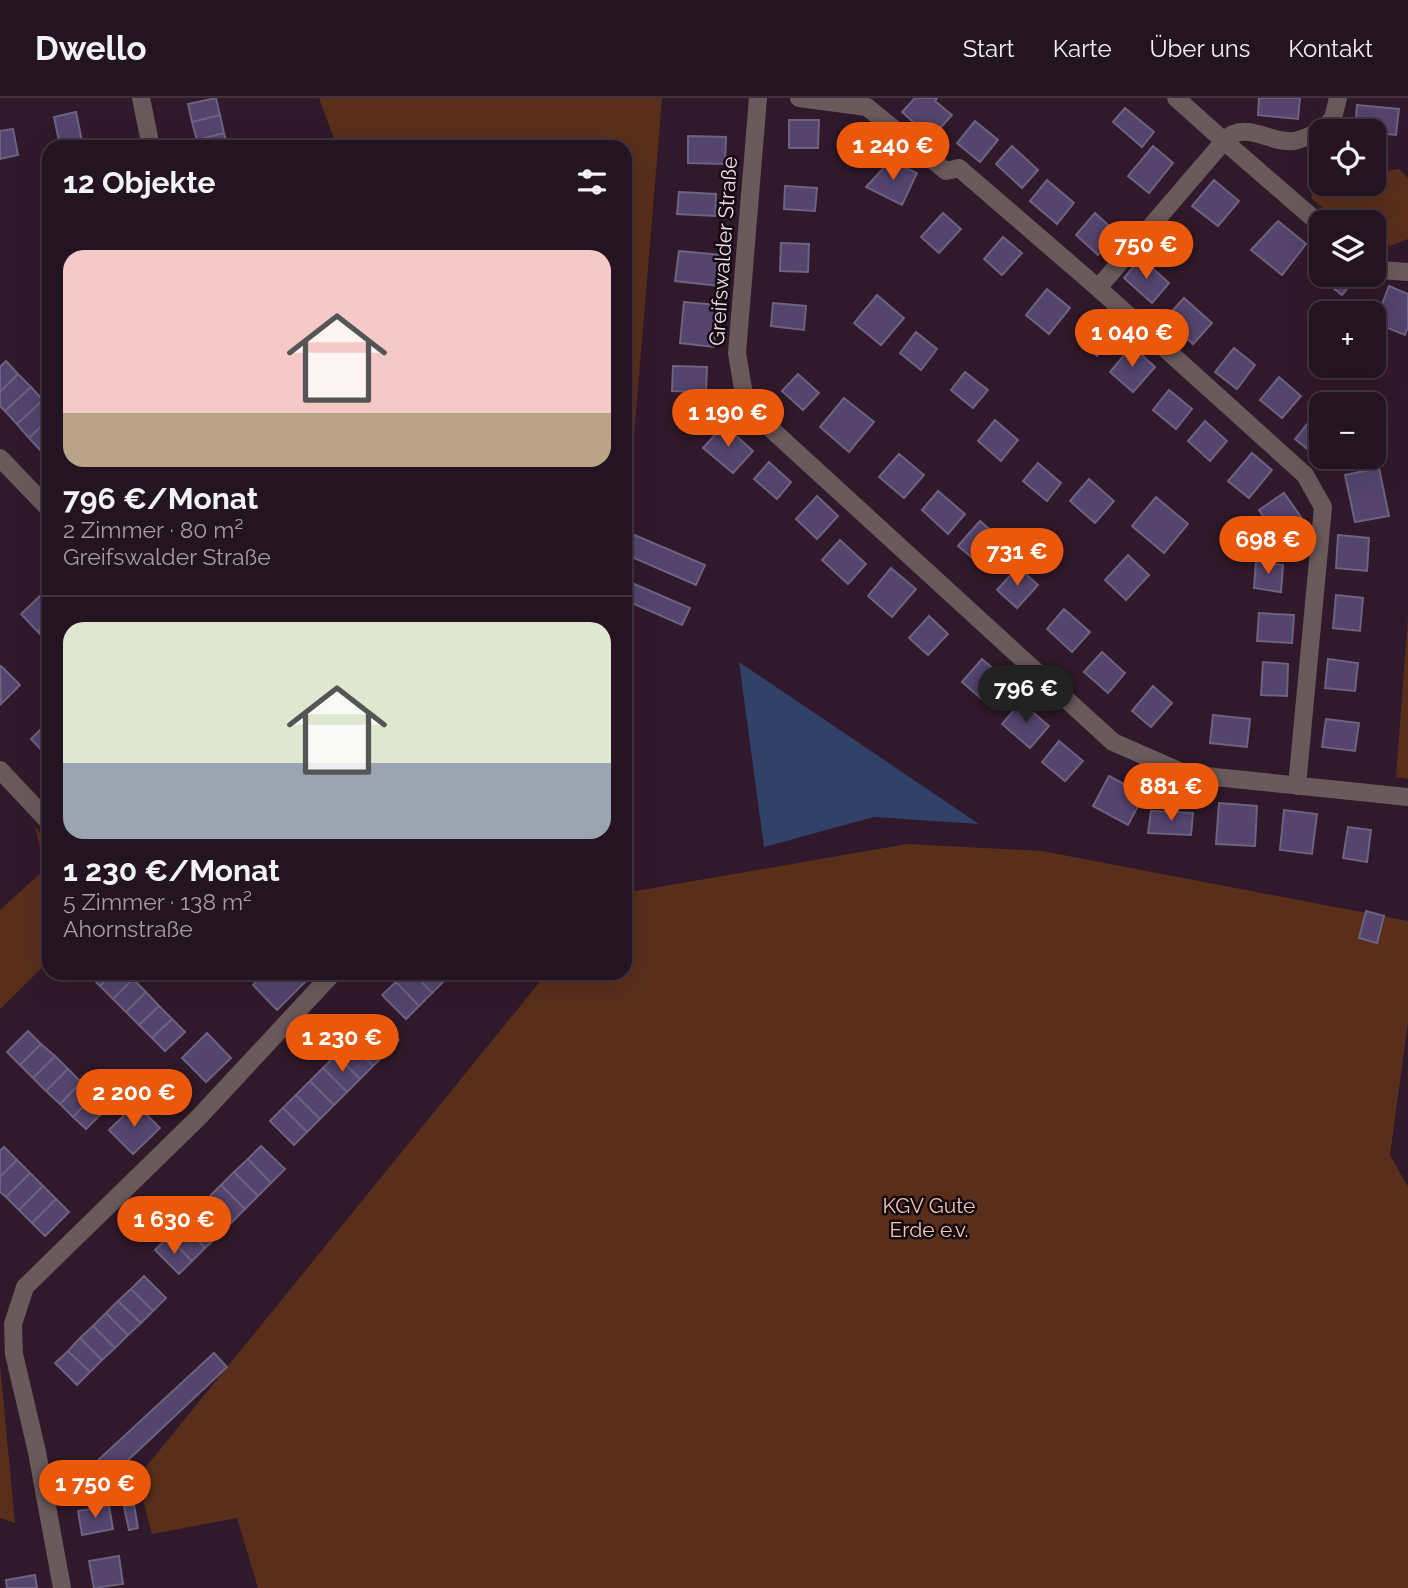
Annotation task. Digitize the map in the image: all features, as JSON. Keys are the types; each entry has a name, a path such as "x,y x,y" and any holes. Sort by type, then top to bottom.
{"street":[{"path":"141,98 150,140"},
{"name":"Greifswalder Straße","path":"758,98 737,353 744,395 759,418 1113,742 1186,774 1408,797"},
{"path":"799,98 867,107 946,171 959,168 1098,288 1305,474 1323,507 1297,786"},
{"path":"1176,98 1309,215"},
{"path":"1332,119 1338,98"},
{"path":"1098,288 1231,134 1244,131 1292,141 1309,135"},
{"path":"1386,270 1408,272"},
{"path":"0,458 42,502"},
{"path":"0,770 42,815"},
{"path":"62,1588 45,1494 14,1354 13,1324 25,1287 146,1172 273,1041 327,980"}],"green space":[{"path":"319,98 662,98 633,449 632,140 334,140"},
{"path":"1399,169 1408,178 1408,239 1390,246 1386,245 1386,210 1326,210 1311,198 1386,196 1386,171"},
{"path":"1408,617 1408,779 1396,777"},
{"path":"35,826 42,836 42,856"},
{"name":"KGV Gute Erde e.v.","path":"907,844 1042,851 1408,921 1408,1022 1390,1155 1408,1187 1408,1588 258,1588 237,1518 152,1534 137,1478 541,980 632,980 632,892"},
{"path":"42,872 42,968 0,1009 0,910"},
{"path":"0,1365 15,1523 0,1518"}],"water":[{"path":"739,662 979,824 874,817 764,847"}],"building":[{"path":"216,98 220,115 192,122 188,104"},
{"path":"915,98 937,98 935,101 952,115 931,138 902,112"},
{"path":"1259,98 1300,98 1298,119 1258,115"},
{"path":"1357,105 1399,109 1396,135 1386,134 1386,119 1356,119"},
{"path":"1125,108 1154,132 1142,147 1113,122"},
{"path":"76,112 82,140 59,140 54,117"},
{"path":"220,115 224,133 197,140 192,122"},
{"path":"789,120 819,120 818,148 789,148"},
{"path":"975,121 998,140 980,162 957,143"},
{"path":"13,129 18,155 0,159 0,131"},
{"path":"224,133 226,140 197,140"},
{"path":"688,136 726,137 725,164 688,163"},
{"path":"1012,146 1038,170 1022,188 996,164"},
{"path":"1153,146 1173,163 1149,193 1128,176"},
{"path":"890,161 917,173 902,205 866,187"},
{"path":"1047,180 1074,203 1057,224 1030,201"},
{"path":"1214,180 1239,201 1218,226 1192,206"},
{"path":"785,186 817,188 815,211 784,209"},
{"path":"679,192 716,194 715,216 677,214"},
{"path":"943,213 961,229 939,253 921,237"},
{"path":"1095,213 1117,233 1098,255 1076,235"},
{"path":"1278,221 1306,244 1282,275 1251,250"},
{"path":"1003,237 1022,253 1002,275 984,259"},
{"path":"781,243 809,244 808,272 780,271"},
{"path":"679,251 722,255 719,286 675,281"},
{"path":"1141,258 1169,283 1152,303 1124,278"},
{"path":"1389,286 1408,294 1408,327 1405,335 1386,327 1386,301 1383,301"},
{"path":"1332,287 1348,287 1342,295"},
{"path":"1047,289 1070,308 1049,334 1026,315"},
{"path":"877,295 904,318 881,345 854,323"},
{"path":"1184,298 1212,323 1193,344 1165,319"},
{"path":"684,302 718,305 714,347 680,343"},
{"path":"773,303 806,306 804,330 771,326"},
{"path":"1095,318 1115,337 1097,356 1077,337"},
{"path":"916,332 937,349 921,370 900,353"},
{"path":"1132,346 1155,367 1133,392 1110,372"},
{"path":"1234,348 1255,365 1237,389 1215,372"},
{"path":"6,361 18,374 0,392 0,367"},
{"path":"673,366 707,367 706,392 672,391"},
{"path":"965,372 988,390 973,408 951,390"},
{"path":"18,374 31,387 5,411 0,406 0,392"},
{"path":"798,374 819,393 803,410 782,391"},
{"path":"1279,377 1301,396 1282,418 1260,400"},
{"path":"31,387 42,399 17,424 5,411"},
{"path":"1169,390 1192,409 1176,429 1153,410"},
{"path":"844,398 874,422 849,452 820,427"},
{"path":"42,401 42,426 29,438 17,424"},
{"path":"995,420 1018,440 1001,461 978,441"},
{"path":"1205,421 1227,441 1210,461 1188,441"},
{"path":"1309,422 1309,450 1295,439"},
{"path":"724,425 753,451 733,473 703,448"},
{"path":"42,426 41,451 29,438"},
{"path":"1252,453 1272,470 1249,498 1228,481"},
{"path":"899,454 924,475 904,498 879,477"},
{"path":"769,462 791,482 777,499 754,479"},
{"path":"1038,463 1061,483 1047,501 1023,481"},
{"path":"1379,469 1389,516 1355,522 1345,475"},
{"path":"1089,479 1114,501 1095,523 1070,501"},
{"path":"938,491 965,514 948,534 922,510"},
{"path":"1284,493 1301,517 1276,535 1259,510"},
{"path":"817,496 838,516 817,539 796,519"},
{"path":"1156,497 1188,524 1164,553 1132,526"},
{"path":"980,521 1003,541 982,566 958,546"},
{"path":"632,534 705,565 696,585 632,557"},
{"path":"1338,535 1369,538 1367,571 1336,568"},
{"path":"840,540 866,564 848,584 822,560"},
{"path":"1128,555 1149,575 1126,600 1105,580"},
{"path":"1256,561 1283,565 1281,592 1254,588"},
{"path":"1018,567 1038,585 1017,608 997,590"},
{"path":"891,568 916,589 892,617 868,596"},
{"path":"632,583 690,608 682,625 632,603"},
{"path":"1336,595 1363,598 1360,631 1333,628"},
{"path":"40,596 42,598 42,628 38,632 21,614"},
{"path":"1064,609 1090,632 1072,652 1047,629"},
{"path":"1259,613 1294,615 1292,643 1257,641"},
{"path":"929,616 948,634 928,655 909,638"},
{"path":"1102,652 1125,673 1108,693 1084,672"},
{"path":"982,659 1005,679 985,702 962,682"},
{"path":"1328,659 1358,663 1355,691 1325,688"},
{"path":"1263,662 1288,664 1287,696 1261,695"},
{"path":"0,667 20,685 1,704"},
{"path":"1153,686 1172,703 1151,727 1132,711"},
{"path":"1021,702 1049,726 1030,748 1002,724"},
{"path":"1213,715 1250,719 1247,747 1210,743"},
{"path":"1326,719 1359,723 1355,751 1322,747"},
{"path":"42,728 42,751 31,739"},
{"path":"1059,741 1083,761 1065,781 1042,762"},
{"path":"1109,776 1144,795 1128,825 1093,806"},
{"path":"1219,803 1257,806 1255,846 1216,844"},
{"path":"1284,810 1317,814 1312,854 1280,850"},
{"path":"1151,811 1193,813 1191,835 1148,833"},
{"path":"1348,827 1371,830 1367,862 1343,858"},
{"path":"1366,911 1384,916 1377,943 1359,938"},
{"path":"94,980 106,980 100,986"},
{"path":"106,980 132,980 113,999 100,986"},
{"path":"132,980 146,992 126,1012 113,999"},
{"path":"258,980 307,980 277,1010 253,985"},
{"path":"420,980 432,993 419,1006 396,982"},
{"path":"420,980 445,980 432,993"},
{"path":"396,982 419,1006 406,1019 382,995"},
{"path":"146,992 159,1006 139,1025 126,1012"},
{"path":"159,1006 172,1019 152,1038 139,1025"},
{"path":"376,1016 399,1040 386,1053 363,1029"},
{"path":"172,1019 185,1032 165,1051 152,1038"},
{"path":"363,1029 386,1053 373,1066 350,1042"},
{"path":"28,1031 41,1044 20,1065 7,1052"},
{"path":"207,1033 231,1058 206,1082 182,1058"},
{"path":"350,1042 373,1066 360,1079 336,1055"},
{"path":"41,1044 55,1056 33,1078 20,1065"},
{"path":"336,1055 360,1079 347,1092 323,1068"},
{"path":"55,1056 68,1069 46,1091 33,1078"},
{"path":"323,1068 347,1092 334,1105 310,1081"},
{"path":"68,1069 81,1082 60,1104 46,1091"},
{"path":"310,1081 334,1105 320,1119 296,1095"},
{"path":"81,1082 94,1095 73,1117 60,1104"},
{"path":"94,1095 107,1108 86,1129 73,1117"},
{"path":"296,1095 320,1119 307,1132 283,1108"},
{"path":"136,1104 160,1128 133,1154 109,1130"},
{"path":"283,1108 307,1132 294,1145 270,1121"},
{"path":"261,1146 285,1169 271,1183 248,1159"},
{"path":"4,1147 17,1160 0,1177 0,1151"},
{"path":"248,1159 271,1183 258,1196 234,1172"},
{"path":"17,1160 30,1173 6,1197 0,1192 0,1177"},
{"path":"234,1172 258,1196 245,1209 221,1185"},
{"path":"30,1173 43,1186 19,1210 6,1197"},
{"path":"221,1185 245,1209 232,1222 208,1198"},
{"path":"43,1186 56,1199 32,1223 19,1210"},
{"path":"208,1198 232,1222 219,1235 195,1211"},
{"path":"56,1199 69,1212 45,1236 32,1223"},
{"path":"195,1211 219,1235 205,1248 182,1224"},
{"path":"182,1224 205,1248 192,1261 168,1237"},
{"path":"168,1237 192,1261 179,1274 155,1250"},
{"path":"144,1276 166,1298 153,1311 131,1289"},
{"path":"131,1289 153,1311 141,1323 118,1301"},
{"path":"118,1301 141,1323 128,1335 106,1313"},
{"path":"106,1313 128,1335 115,1348 93,1326"},
{"path":"93,1326 115,1348 102,1360 80,1338"},
{"path":"80,1338 102,1360 90,1372 68,1351"},
{"path":"68,1351 90,1372 77,1385 55,1363"},
{"path":"214,1353 227,1367 109,1478 95,1463"},
{"path":"134,1505 138,1528 129,1530 124,1507"},
{"path":"109,1506 113,1529 82,1535 78,1511"},
{"path":"119,1556 123,1584 94,1588 89,1561"},
{"path":"35,1575 37,1588 7,1588 6,1580"}]}
